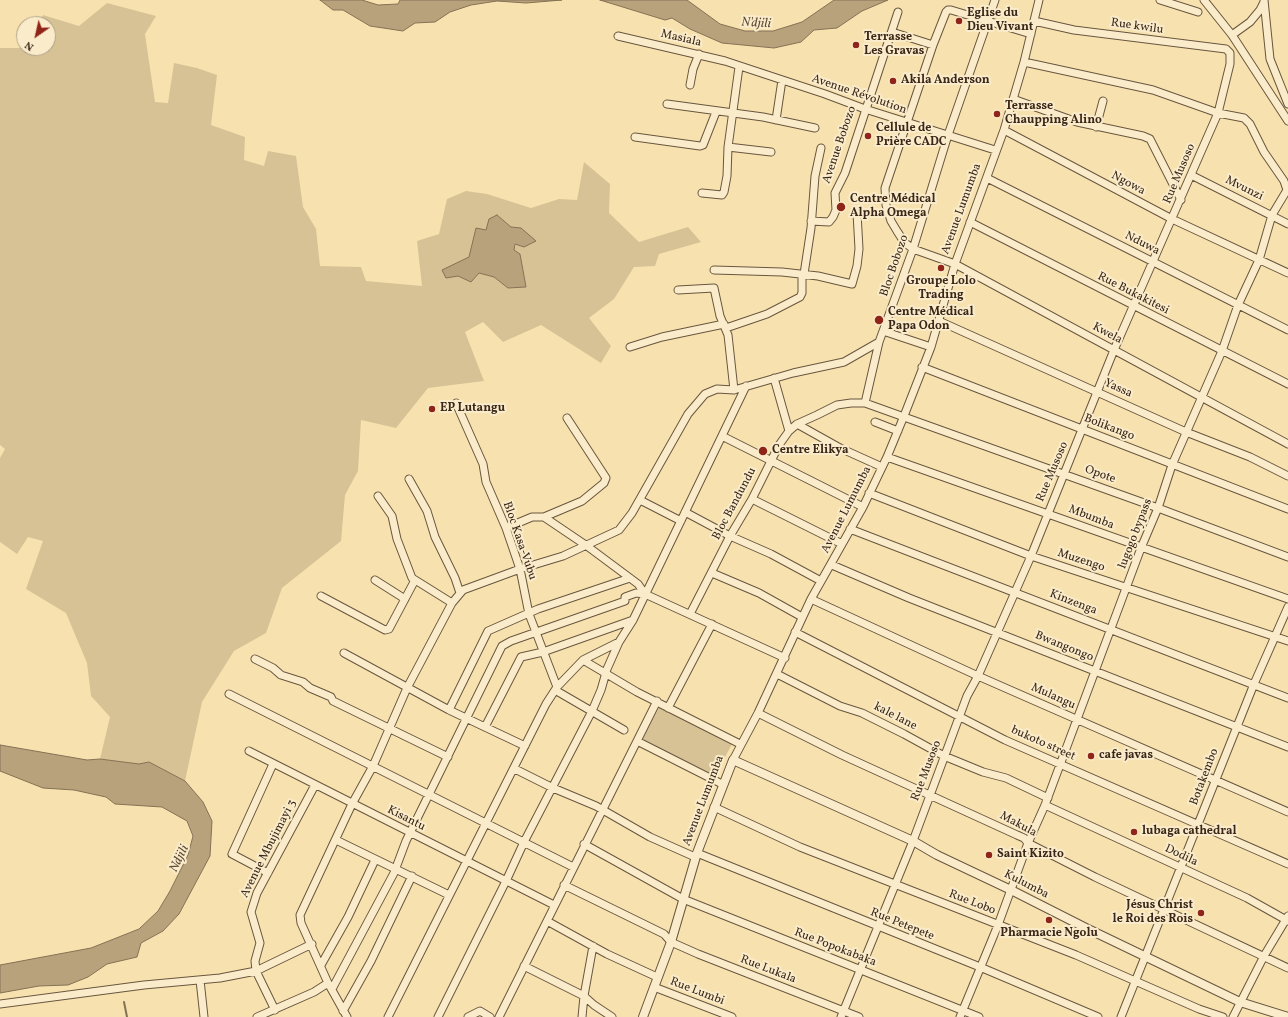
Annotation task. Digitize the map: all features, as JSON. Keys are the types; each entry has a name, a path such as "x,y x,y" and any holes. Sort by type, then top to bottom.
{"street":[{"name":"Bloc Bobozo","path":"865,403 879,342 913,249 948,135 995,0"},
{"name":"Avenue Lumumba","path":"643,1017 671,942 696,855 722,784 740,744 758,713 785,658 802,617 821,581 832,565 887,457 931,347 955,264 995,150 1004,130 1024,62 1039,0"},
{"path":"1160,0 1198,12"},
{"path":"1204,0 1232,35 1288,121"},
{"path":"1232,35 1250,22 1260,10 1264,1"},
{"path":"1264,1 1270,59 1288,104"},
{"path":"913,249 904,242 891,221 885,194 933,45 948,10 988,20 1031,34"},
{"name":"Avenue Bobozo","path":"812,221 829,222 834,217 836,210 835,193 845,173 898,12"},
{"name":"Rue kwilu","path":"1034,21 1074,30 1226,49 1229,51 1230,58"},
{"path":"892,32 933,45"},
{"name":"Masiala","path":"618,36 699,54 725,61 739,67"},
{"path":"690,85 693,69 699,54"},
{"name":"Rue Musoso","path":"842,1014 876,927 913,841 967,696 978,676 1014,591 1031,556 1114,350 1218,113 1230,58"},
{"path":"1024,62 1153,90 1218,113 1238,116 1250,124 1264,152 1287,187"},
{"path":"702,193 722,195 724,192 727,176 728,147 732,113 739,67"},
{"name":"Avenue Révolution","path":"739,67 995,150"},
{"path":"776,120 782,80"},
{"path":"1013,99 1096,127 1143,136 1150,139 1181,200"},
{"path":"1096,127 1103,101"},
{"path":"667,104 776,120 815,128"},
{"path":"635,136 700,146 703,145 716,112"},
{"name":"Ngowa","path":"1004,130 1172,219 1288,273"},
{"path":"728,147 771,152"},
{"path":"630,347 662,337 725,326 767,314 800,297 812,221 815,176 821,148"},
{"name":"Mvunzi","path":"1191,175 1288,224"},
{"name":"Nduwa","path":"986,178 1288,330"},
{"name":"lugogo bypass","path":"961,1014 998,925 1028,843 1078,720 1141,548 1158,508 1172,465 1222,351 1238,305 1259,260 1272,215 1287,187"},
{"path":"714,270 803,274 852,284 857,266 859,249 857,213"},
{"name":"Rue Bukakitesi","path":"970,222 1288,384"},
{"name":"Kwela","path":"913,249 955,264 1288,444"},
{"path":"678,290 714,288 730,347 734,390"},
{"name":"Yassa","path":"939,321 1288,476"},
{"path":"883,331 931,347"},
{"path":"345,1014 330,986 312,944 301,923 300,915 352,804 373,766 407,688 452,603 463,590 520,569 563,556 619,530 640,500 688,414 705,394 717,389 734,390 774,378 844,362 879,342"},
{"name":"Bolikango","path":"922,367 1288,509"},
{"path":"774,378 789,431"},
{"path":"438,1017 524,842 592,711 619,642 633,620 644,594 746,386"},
{"name":"Bloc Kasa-Vubu","path":"456,403 483,464 486,482 506,528 520,569 529,614 556,689"},
{"name":"Bloc Bandundu","path":"690,614 730,536 789,431 797,424 837,405 851,403 865,403 904,416"},
{"name":"Opote","path":"904,416 1288,557"},
{"path":"506,528 532,517 544,517 582,501 604,483 606,478 567,418"},
{"path":"875,422 898,431"},
{"path":"797,424 840,448 882,467"},
{"path":"722,436 863,506"},
{"name":"Mbumba","path":"887,457 1288,599"},
{"path":"409,479 430,516 435,536 455,578 460,593"},
{"name":"Muzengo","path":"869,493 1031,556 1288,641"},
{"path":"378,496 392,516 397,539 409,571 415,580 452,603"},
{"path":"752,499 842,544"},
{"path":"640,500 681,521"},
{"path":"685,512 730,536 772,554 821,581"},
{"path":"544,517 587,546 638,584 644,594"},
{"name":"Kinzenga","path":"850,529 1288,698"},
{"name":"Bwangongo","path":"832,565 909,598 1288,747"},
{"path":"712,573 781,604 802,617"},
{"path":"449,710 488,632 538,609 630,578"},
{"path":"375,580 404,599"},
{"path":"321,596 385,630 390,629 415,580"},
{"path":"257,1017 330,986 394,869 502,646 536,632 625,601 625,597 636,593 644,594 690,614 785,658"},
{"name":"Mulangu","path":"811,600 978,676 1288,812"},
{"name":"Botakembo","path":"1121,1017 1136,982 1163,908 1199,825 1215,780 1254,684 1288,606"},
{"path":"485,727 519,659 524,656 543,652 633,620"},
{"path":"668,708 712,624"},
{"name":"bukoto street","path":"795,632 959,718 1288,864"},
{"path":"388,1017 485,823 515,769 525,746 556,689 583,660 598,651 619,642"},
{"path":"344,653 466,719 525,746"},
{"path":"255,659 273,668 281,675 303,682 310,688 331,697 333,700 448,757"},
{"path":"583,660 668,708 740,744"},
{"name":"kale lane","path":"777,674 840,706 862,713 897,730 944,756 983,772 1006,778 1046,801"},
{"path":"556,689 624,730"},
{"path":"229,694 573,867"},
{"path":"499,1017 584,844 657,701"},
{"name":"Makula","path":"758,713 842,756 1017,834 1024,838 1028,843 1288,968"},
{"path":"637,741 722,784"},
{"name":"Kisantu","path":"249,752 554,905"},
{"name":"Kulumba","path":"733,760 913,841 937,856 1011,890 1240,1002 1288,1017"},
{"path":"268,873 232,854 273,764"},
{"name":"Rue Petepete","path":"515,769 553,788 602,809 650,838 980,967 1098,1017"},
{"name":"Avenue Mbujimayi 3","path":"256,971 255,960 260,948 260,942 251,912 253,901 315,785"},
{"name":"Dodila","path":"1046,801 1180,868 1247,898 1287,919"},
{"name":"Rue Lobo","path":"714,807 800,847 1079,957 1223,1017"},
{"path":"336,840 394,869 405,872 449,895"},
{"name":"Rue Popokabaka","path":"584,844 683,899 859,969 961,1014 980,1017"},
{"path":"321,965 348,917 375,860"},
{"path":"345,1014 412,876"},
{"name":"Rue Lukala","path":"564,885 664,934 671,942 842,1014 859,1017"},
{"path":"1233,1017 1264,956 1287,919"},
{"path":"547,921 657,977"},
{"path":"0,1004 144,985 220,978 256,971 312,944"},
{"path":"582,1017 584,996 594,946"},
{"path":"524,966 584,996 612,1017"},
{"path":"256,971 275,1010"},
{"path":"200,980 204,1017"},
{"name":"Rue Lumbi","path":"654,987 732,1017"},
{"path":"468,1017 480,1012 490,1017"}],"shaded area":[{"path":"320,0 362,0 378,5 398,4 400,0 562,0 526,3 497,1 471,5 450,12 435,22 415,23 403,31 370,26 343,10 333,10"},
{"path":"600,0 687,0 720,24 745,31 773,31 802,22 834,0 888,0 862,11 837,28 814,30 801,42 774,48 722,43 690,29 672,18 665,20"},
{"path":"107,3 156,16 145,34 155,102 168,103 174,63 197,68 217,75 211,125 245,137 244,160 264,166 268,151 296,156 303,207 316,229 320,266 361,267 366,281 422,286 417,241 439,234 447,199 466,191 487,194 531,208 559,199 577,200 584,162 610,184 609,213 639,242 688,227 701,242 659,254 655,266 634,267 614,299 589,318 611,346 601,363 541,325 503,342 483,322 465,332 484,381 428,388 396,428 361,420 358,471 345,495 341,541 282,588 266,633 234,651 202,702 185,781 149,762 139,764 100,759 110,717 91,696 87,663 66,613 26,589 43,541 28,537 17,554 0,542 0,458 5,449 0,445 0,48 16,48 16,56 56,56 56,19 79,26","holes":["497,215 511,227 521,228 514,250 520,254 526,287 508,288 494,277 479,273 471,282 458,276 469,257 476,229 486,230"]},
{"path":"497,215 511,227 521,228 536,241 524,247 515,244 514,250 520,254 526,287 508,288 494,277 479,273 471,282 458,276 446,278 442,270 469,257 476,228 486,230 489,219"},
{"path":"660,706 732,744 714,778 642,740"},
{"path":"0,745 87,760 100,759 139,764 149,762 185,781 203,802 212,821 210,856 179,914 163,931 141,943 137,957 107,964 88,977 68,985 39,986 0,993 0,965 91,948 139,929 158,911 170,891 188,855 193,836 187,821 162,807 115,804 106,797 74,790 43,788 0,771"}],"waterway":[{"path":"124,1002 127,1017"}],"place":[{"name":"Eglise du Dieu Vivant","path":"959,21"},
{"name":"Terrasse Les Gravas","path":"856,45"},
{"name":"Akila Anderson","path":"893,81"},
{"name":"Terrasse Chaupping Alino","path":"997,114"},
{"name":"Cellule de Prière CADC","path":"868,136"},
{"name":"Centre Médical Alpha Omega","path":"841,207"},
{"name":"Groupe Lolo Trading","path":"941,268"},
{"name":"Centre Médical Papa Odon","path":"879,320"},
{"name":"EP Lutangu","path":"432,409"},
{"name":"Centre Elikya","path":"763,451"},
{"name":"cafe javas","path":"1091,756"},
{"name":"lubaga cathedral","path":"1134,832"},
{"name":"Saint Kizito","path":"989,855"},
{"name":"Jésus Christ le Roi des Rois","path":"1201,913"},
{"name":"Pharmacie Ngolu","path":"1049,920"}],"water label":[{"name":"N'djili","path":"756,24"},
{"name":"Ndjili","path":"180,859"}]}
